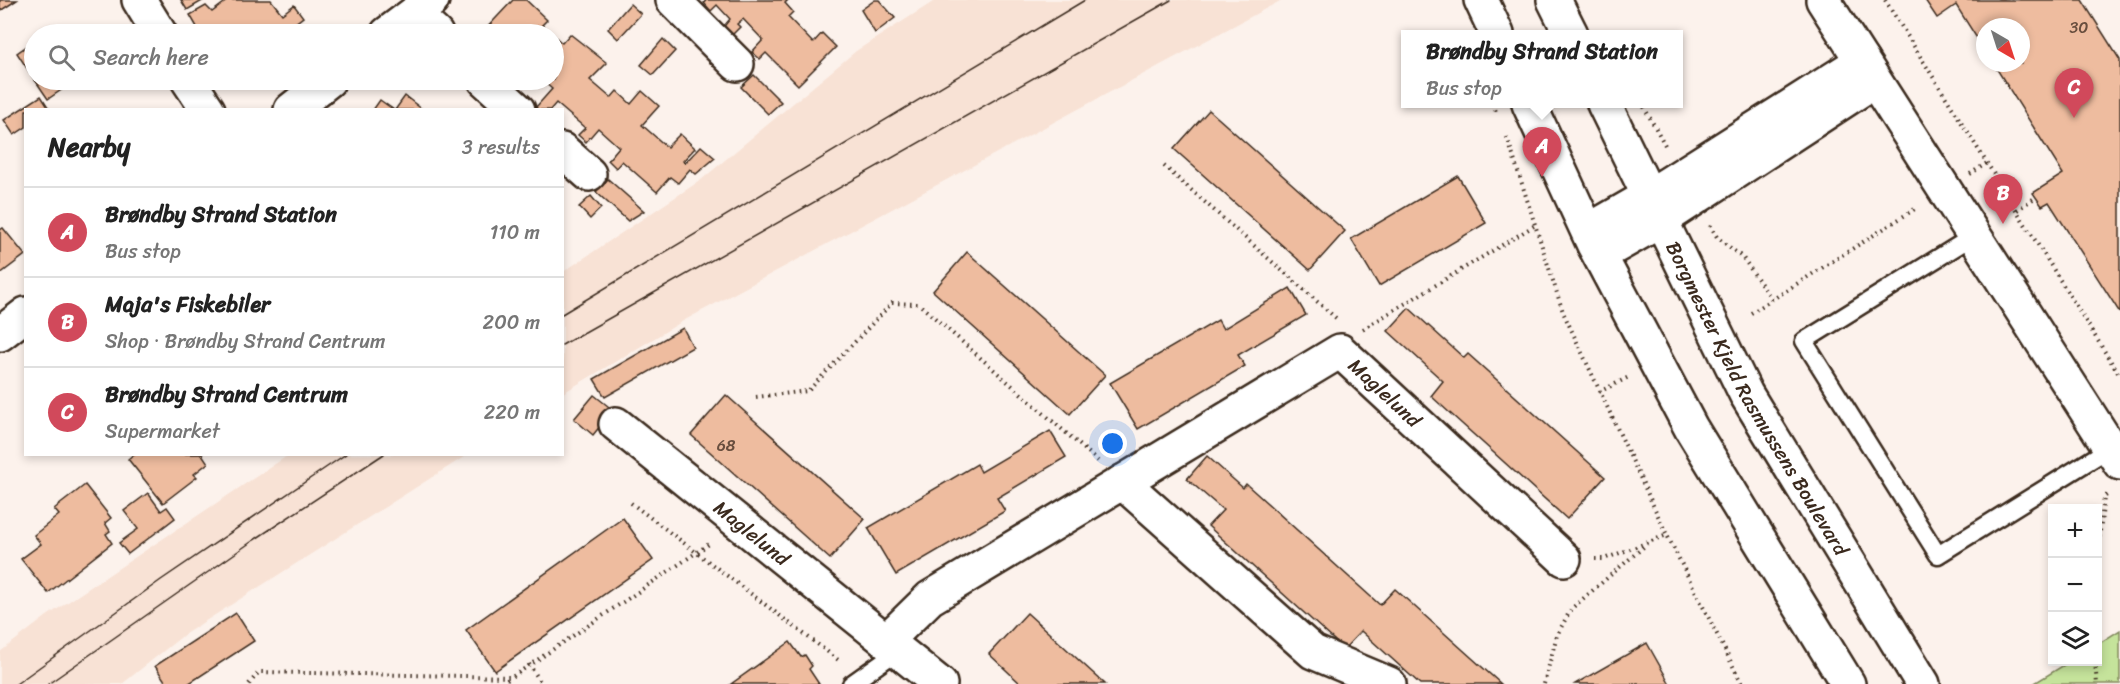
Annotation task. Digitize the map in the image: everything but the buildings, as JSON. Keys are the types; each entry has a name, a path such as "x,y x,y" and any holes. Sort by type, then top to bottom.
{"street":[{"path":"139,0 154,24"},
{"path":"674,0 737,64"},
{"path":"1481,0 1495,30"},
{"path":"1554,0 1569,30"},
{"path":"1823,0 1975,235 2114,468"},
{"path":"409,24 427,16"},
{"path":"1594,243 1654,208 1868,71"},
{"path":"195,90 207,108"},
{"path":"294,108 316,90"},
{"path":"496,90 516,108"},
{"path":"1531,108 1594,243 1691,428 1848,684"},
{"name":"Borgmester Kjeld Rasmussens Boulevard","path":"1606,108 1746,394 1923,684"},
{"path":"564,152 589,174"},
{"path":"0,334 24,316"},
{"name":"Maglelund","path":"893,645 930,598 1347,343 1564,559"},
{"name":"Maglelund","path":"616,424 940,684"},
{"path":"1122,482 1313,652 1389,684"}],"lane":[{"path":"1975,235 1804,341 1938,555 2114,468"},
{"path":"856,681 893,645"}],"path":[{"path":"1885,0 2120,376"},
{"path":"1495,108 1501,122"},
{"path":"1505,132 1537,224 1563,312 1667,535 1742,684"},
{"path":"1751,313 1987,163"},
{"path":"1164,166 1347,343 1537,224"},
{"path":"2016,210 2036,197"},
{"path":"756,397 808,391 892,303 919,304 1122,482"},
{"path":"1599,392 1630,376"},
{"path":"2102,512 2104,497 2114,468"},
{"path":"631,503 856,681"},
{"path":"502,684 740,523"},
{"path":"1564,559 1604,560 1667,535"},
{"path":"1544,684 1557,635 1571,609 1647,544"},
{"path":"529,664 542,684"},
{"path":"2095,666 2097,684"},
{"path":"249,684 259,672 512,677"}],"shaded area":[{"path":"936,0 1282,0 683,321 564,392 564,271 701,180 856,51"},
{"path":"287,456 465,456 185,634 122,684 0,684 0,652 47,616"}],"green space":[{"path":"2120,630 2120,684 2033,684 2062,666 2102,666 2102,641"}],"tram line":[{"path":"564,313 1085,0"},
{"path":"564,344 1171,0"},
{"path":"16,684 161,580 343,456"},
{"path":"48,684 254,540 381,456"}],"place":[{"name":"Brøndby Strand Centrum","path":"2074,118"},
{"name":"Brøndby Strand Station","path":"1542,177"},
{"name":"Maja's Fiskebiler","path":"2003,224"}]}
